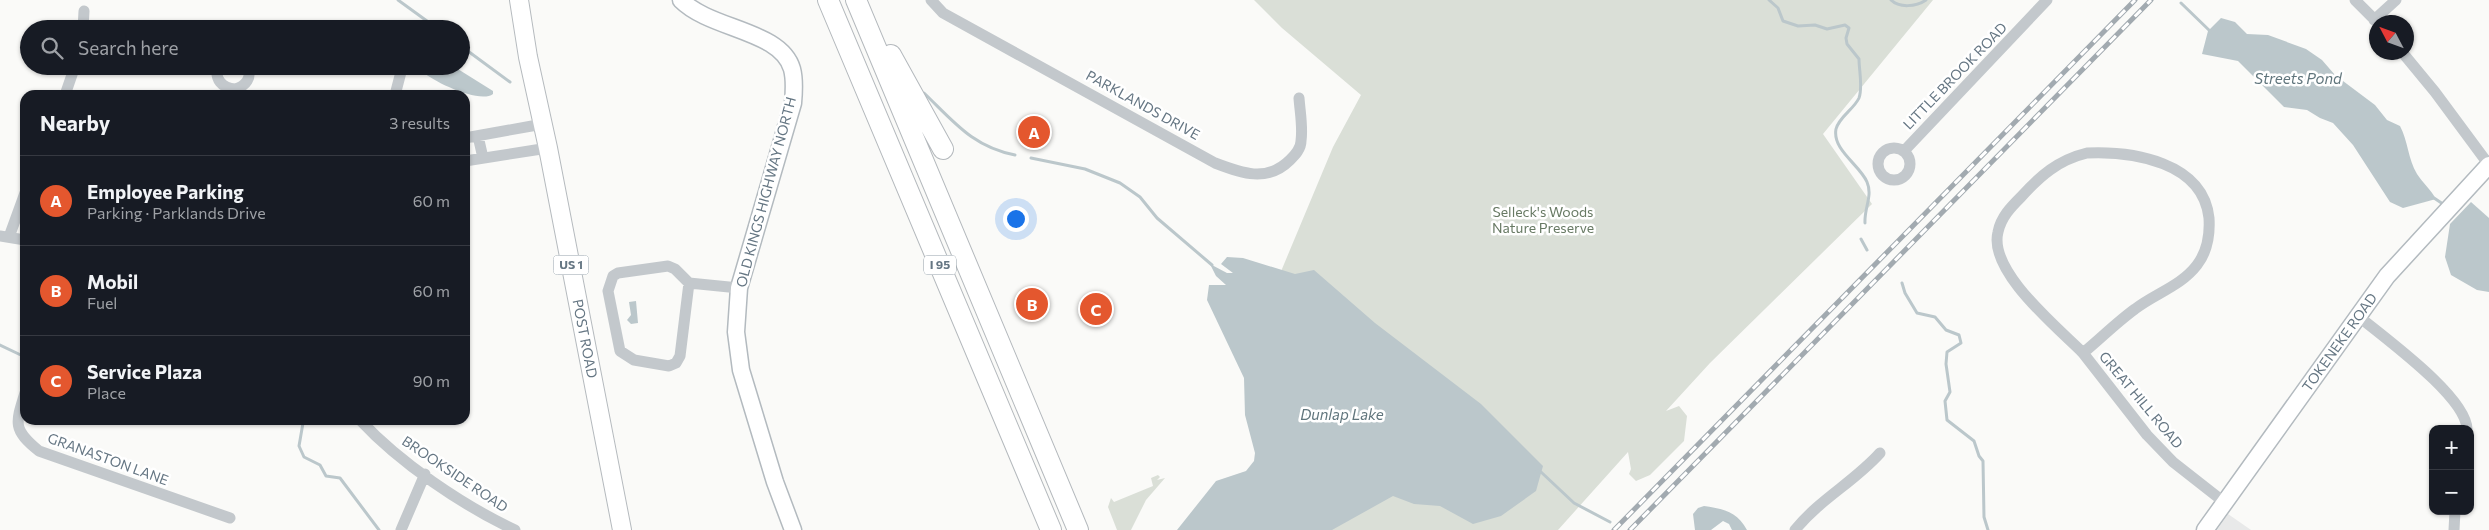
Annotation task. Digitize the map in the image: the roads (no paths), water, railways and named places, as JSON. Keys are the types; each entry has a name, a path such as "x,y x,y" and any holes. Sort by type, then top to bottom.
{"highway":[{"name":"I 95","path":"828,0 1051,530"},
{"name":"I 95","path":"856,0 1078,530"},
{"path":"865,0 903,78 943,149"}],"main road":[{"name":"POST ROAD","path":"519,0 528,58 548,148 622,530"}],"street":[{"name":"OLD KINGS HIGHWAY NORTH","path":"682,0 707,18 765,39 783,54 792,67 794,82 793,103 739,288 736,332 741,370 775,482 794,530"},
{"name":"PARKLANDS DRIVE","path":"931,0 943,13 1234,171 1255,176 1272,173 1284,166 1296,155 1302,143 1299,98"},
{"name":"LITTLE BROOK ROAD","path":"1904,151 2047,0"},
{"path":"2355,0 2370,15"},
{"path":"2382,15 2396,0"},
{"path":"83,20 84,11"},
{"path":"2409,60 2435,92 2489,165"},
{"path":"67,90 72,75"},
{"path":"216,75 222,86 235,90"},
{"path":"243,90 249,75"},
{"path":"396,90 400,75"},
{"path":"470,137 543,124"},
{"path":"478,136 484,158"},
{"path":"470,160 548,148"},
{"name":"GREAT HILL ROAD","path":"2083,353 2135,309 2185,278 2204,253 2209,232 2208,210 2197,187 2178,170 2158,162 2132,156 2100,153 2074,156 2060,162 2046,172 2003,219 1998,233 1997,245 2008,273 2083,353 2147,435 2173,462 2224,502"},
{"name":"TOKENEKE ROAD","path":"2205,530 2357,315 2387,276 2489,165"},
{"path":"20,203 4,237 20,239"},
{"path":"689,283 680,356 676,363 669,366 626,357 618,344 608,291 613,276 618,273 668,266 681,274 689,283 739,288"},
{"path":"2357,315 2438,383 2456,403 2467,425"},
{"name":"GRANASTON LANE","path":"20,409 17,418 22,437 39,451 230,518"},
{"name":"BROOKSIDE ROAD","path":"365,425 394,453 488,517 515,530"},
{"path":"1795,530 1810,511 1867,468 1880,453"},
{"path":"401,530 425,474"},
{"path":"2454,530 2455,515"}],"water":[{"name":"Streets Pond","path":"2221,18 2235,22 2247,34 2268,35 2306,49 2322,60 2335,75 2375,105 2387,120 2400,126 2414,168 2436,199 2403,208 2390,202 2353,145 2333,123 2307,110 2284,107 2238,61 2202,54 2208,31"},
{"path":"428,75 467,75 493,91 493,94 487,96 470,94 470,90 457,90"},
{"path":"2471,202 2489,218 2489,292 2477,290 2451,275 2445,257 2450,224"},
{"name":"Dunlap Lake","path":"1227,257 1243,258 1295,274 1314,270 1375,323 1481,404 1543,466 1536,491 1501,516 1473,524 1440,506 1414,504 1393,496 1332,530 1177,530 1216,481 1246,471 1254,461 1255,453 1245,415 1244,378 1207,300 1209,285 1226,285 1216,276 1210,264 1227,273 1233,273 1221,264"},
{"path":"636,301 638,323 631,324 627,320 631,315 629,302"},
{"path":"1704,506 1729,512 1739,519 1747,530 1732,530 1729,524 1723,521 1711,530 1695,530 1693,514 1698,508"}],"waterway":[{"path":"398,0 426,20"},
{"path":"1769,0 1778,8 1783,21 1798,26 1815,25 1827,29 1845,25 1849,28 1846,38 1847,44 1859,59 1860,94 1857,102 1838,125 1836,137 1842,151 1859,170 1869,187 1865,223"},
{"path":"1891,0 1894,3 1908,6 1926,0"},
{"path":"2181,3 2211,32"},
{"path":"470,53 510,82"},
{"path":"924,93 976,140 987,146 1015,155"},
{"path":"1031,158 1085,169 1120,183 1140,197 1157,218 1212,265"},
{"path":"2434,198 2446,206"},
{"path":"1861,239 1867,250"},
{"path":"1902,283 1905,293 1917,313 1935,317 1946,330 1959,335 1961,343 1947,352 1946,364 1950,392 1945,401 1947,420 1974,441 1979,456 1983,461 1984,517 1988,530"},
{"path":"0,345 20,355"},
{"path":"303,425 299,446 304,457 320,465 326,476 340,478 379,530"},
{"path":"1537,471 1541,472 1574,503 1610,522"}],"railway":[{"path":"1614,530 2135,0"},
{"path":"1630,530 2151,0"}],"place":[{"name":"Employee Parking","path":"1034,132"},
{"name":"Mobil","path":"1032,304"},
{"name":"Service Plaza","path":"1096,309"}],"park label":[{"name":"Selleck's Woods Nature Preserve","path":"1543,220"}]}
